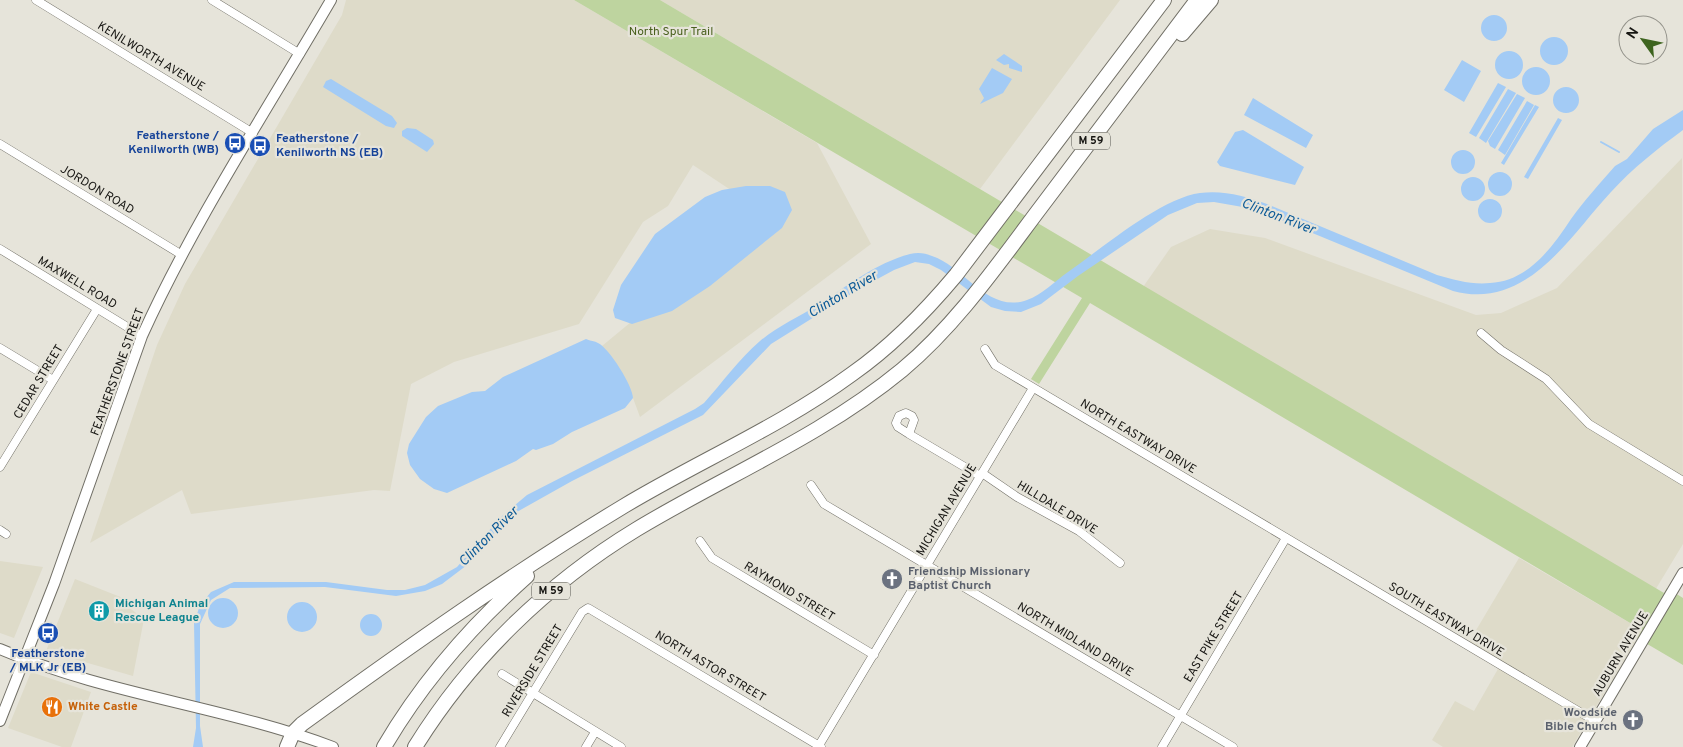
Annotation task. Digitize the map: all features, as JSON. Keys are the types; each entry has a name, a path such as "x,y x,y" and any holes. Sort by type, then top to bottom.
{"highway":[{"name":"M 59","path":"384,746 419,693 465,636 513,588 566,544 624,506 836,386 894,341 944,290 967,261 1163,0"},
{"name":"M 59","path":"415,747 442,707 476,664 514,624 560,583 640,528 852,408 904,368 966,306 1197,0"},
{"path":"1154,58 1166,53 1211,0"},
{"path":"288,747 293,733 492,590 566,544"}],"street":[{"name":"KENILWORTH AVENUE","path":"36,0 253,133"},
{"path":"212,0 300,54"},
{"name":"FEATHERSTONE STREET","path":"0,720 54,584 142,336 160,295 331,0"},
{"name":"JORDON ROAD","path":"0,144 182,256"},
{"name":"MAXWELL ROAD","path":"0,249 142,336"},
{"name":"CEDAR STREET","path":"0,467 97,309"},
{"path":"1481,333 1501,350 1546,379 1589,424 1683,481"},
{"path":"0,348 53,380"},
{"name":"NORTH EASTWAY DRIVE","path":"985,349 995,365 1286,538"},
{"name":"MICHIGAN AVENUE","path":"820,747 1033,388"},
{"name":"HILLDALE DRIVE","path":"909,434 1078,531 1120,563"},
{"name":"NORTH MIDLAND DRIVE","path":"811,485 824,504 1233,747"},
{"name":"EAST PIKE STREET","path":"1162,747 1286,538"},
{"name":"SOUTH EASTWAY DRIVE","path":"1286,538 1595,721"},
{"name":"RAYMOND STREET","path":"700,541 712,558 874,655"},
{"name":"AUBURN AVENUE","path":"1580,747 1683,573"},
{"name":"RIVERSIDE STREET","path":"500,747 582,612 587,608"},
{"name":"NORTH ASTOR STREET","path":"587,608 592,609 820,747"},
{"path":"0,649 87,680 213,710 293,733 333,747"},
{"path":"502,674 621,747"},
{"path":"586,747 595,732"}],"shaded area":[{"path":"346,0 574,0 817,143 871,244 640,417 633,398 602,346 764,212 693,165 668,206 643,222 579,324 454,362 411,384 390,491 374,490 191,514 182,490 90,543 157,345 185,284 342,15"},
{"path":"660,0 1120,0 980,189"},
{"path":"1682,158 1683,544 1654,592 1432,456 1143,287 1171,247 1210,229 1265,238 1476,315 1501,313 1557,288"},
{"path":"1519,558 1642,630 1572,747 1443,747 1432,740 1455,701 1474,711 1502,662 1469,642"},
{"path":"0,561 43,567 14,638 0,633"},
{"path":"75,579 123,598 127,606 144,619 133,676 46,651"},
{"path":"31,672 91,692 71,747 62,747 8,728"}],"green space":[{"name":"North Spur Trail","path":"574,0 660,0 1664,593 1667,588 1683,598 1683,665 1637,638 1642,630 1090,303 1039,384 1031,379 1082,298"}],"water":[{"path":"1494,15 1503,19 1507,28 1503,37 1494,41 1485,37 1481,28 1485,19"},
{"path":"1554,37 1564,41 1568,51 1564,61 1554,65 1544,61 1540,51 1544,41"},
{"path":"1509,51 1519,55 1523,65 1519,75 1509,79 1499,75 1495,65 1499,55"},
{"path":"1004,54 1022,66 1022,72 1009,68 1009,64 1004,65 996,60"},
{"path":"1462,60 1481,71 1464,102 1444,90"},
{"path":"1536,67 1546,71 1550,81 1546,91 1536,95 1526,91 1522,81 1526,71"},
{"path":"992,68 1012,79 1003,93 980,104 984,98 979,89"},
{"path":"331,79 392,116 397,123 394,128 386,126 323,87 326,81"},
{"path":"1498,83 1506,87 1476,137 1469,133"},
{"path":"1566,87 1575,91 1579,100 1575,109 1566,113 1557,109 1553,100 1557,91"},
{"path":"1508,89 1516,93 1486,143 1479,138"},
{"path":"1517,94 1525,98 1495,149 1490,146 1488,141"},
{"path":"1253,98 1313,135 1306,148 1244,115"},
{"path":"1527,101 1534,105 1505,155 1498,150"},
{"path":"1535,105 1539,107 1504,165 1501,163"},
{"name":"Clinton River","path":"1683,110 1683,130 1628,175 1544,266 1524,280 1503,290 1479,294 1453,291 1254,209 1214,202 1197,203 1168,215 1078,276 1041,304 1021,312 1005,311 991,307 941,270 929,264 915,262 894,270 859,289 771,344 703,415 572,481 515,513 503,523 471,562 442,584 425,591 396,596 325,587 230,588 211,600 200,624 200,726 203,747 193,747 196,728 194,623 200,605 211,592 234,582 326,582 387,590 405,590 425,585 457,567 502,516 527,495 695,409 704,403 745,355 760,341 885,263 910,254 927,254 955,269 989,295 1000,301 1013,303 1033,298 1114,238 1168,204 1200,193 1217,192 1243,196 1267,204 1437,275 1477,283 1504,281 1527,270 1538,261 1615,166 1627,159 1653,129"},
{"path":"1558,118 1562,120 1528,179 1524,177"},
{"path":"407,128 416,129 433,140 434,144 427,152 402,136 402,131"},
{"path":"1243,130 1304,167 1295,185 1220,166 1217,162 1235,132"},
{"path":"1463,150 1471,154 1475,162 1471,170 1463,174 1455,170 1451,162 1455,154"},
{"path":"1500,172 1508,176 1512,184 1508,192 1500,196 1492,192 1488,184 1492,176"},
{"path":"1473,177 1482,180 1485,189 1482,198 1473,201 1464,198 1461,189 1464,180"},
{"path":"746,186 770,186 785,192 792,210 782,228 710,286 672,311 632,324 615,318 613,310 621,285 655,234 705,197 722,190"},
{"path":"1490,199 1499,202 1502,211 1499,220 1490,223 1481,220 1478,211 1481,202"},
{"path":"586,339 603,346 625,377 633,398 625,408 572,432 553,444 536,450 533,449 516,461 447,493 434,489 420,479 410,465 407,453 409,444 426,417 438,406 472,392 485,391 503,377"},
{"path":"223,598 234,602 238,613 234,624 223,628 212,624 208,613 212,602"},
{"path":"302,602 313,606 317,617 313,628 302,632 291,628 287,617 291,606"},
{"path":"371,614 379,617 382,625 379,633 371,636 363,633 360,625 363,617"}],"waterway":[{"path":"1601,142 1619,152"}],"place":[{"name":"Featherstone / Kenilworth (WB)","path":"235,143"},
{"name":"Featherstone / Kenilworth NS (EB)","path":"260,146"},
{"name":"Friendship Missionary Baptist Church","path":"892,579"},
{"name":"Michigan Animal Rescue League","path":"99,611"},
{"name":"Featherstone / MLK Jr (EB)","path":"48,633"},
{"name":"White Castle","path":"52,707"},
{"name":"Woodside Bible Church","path":"1633,720"}]}
